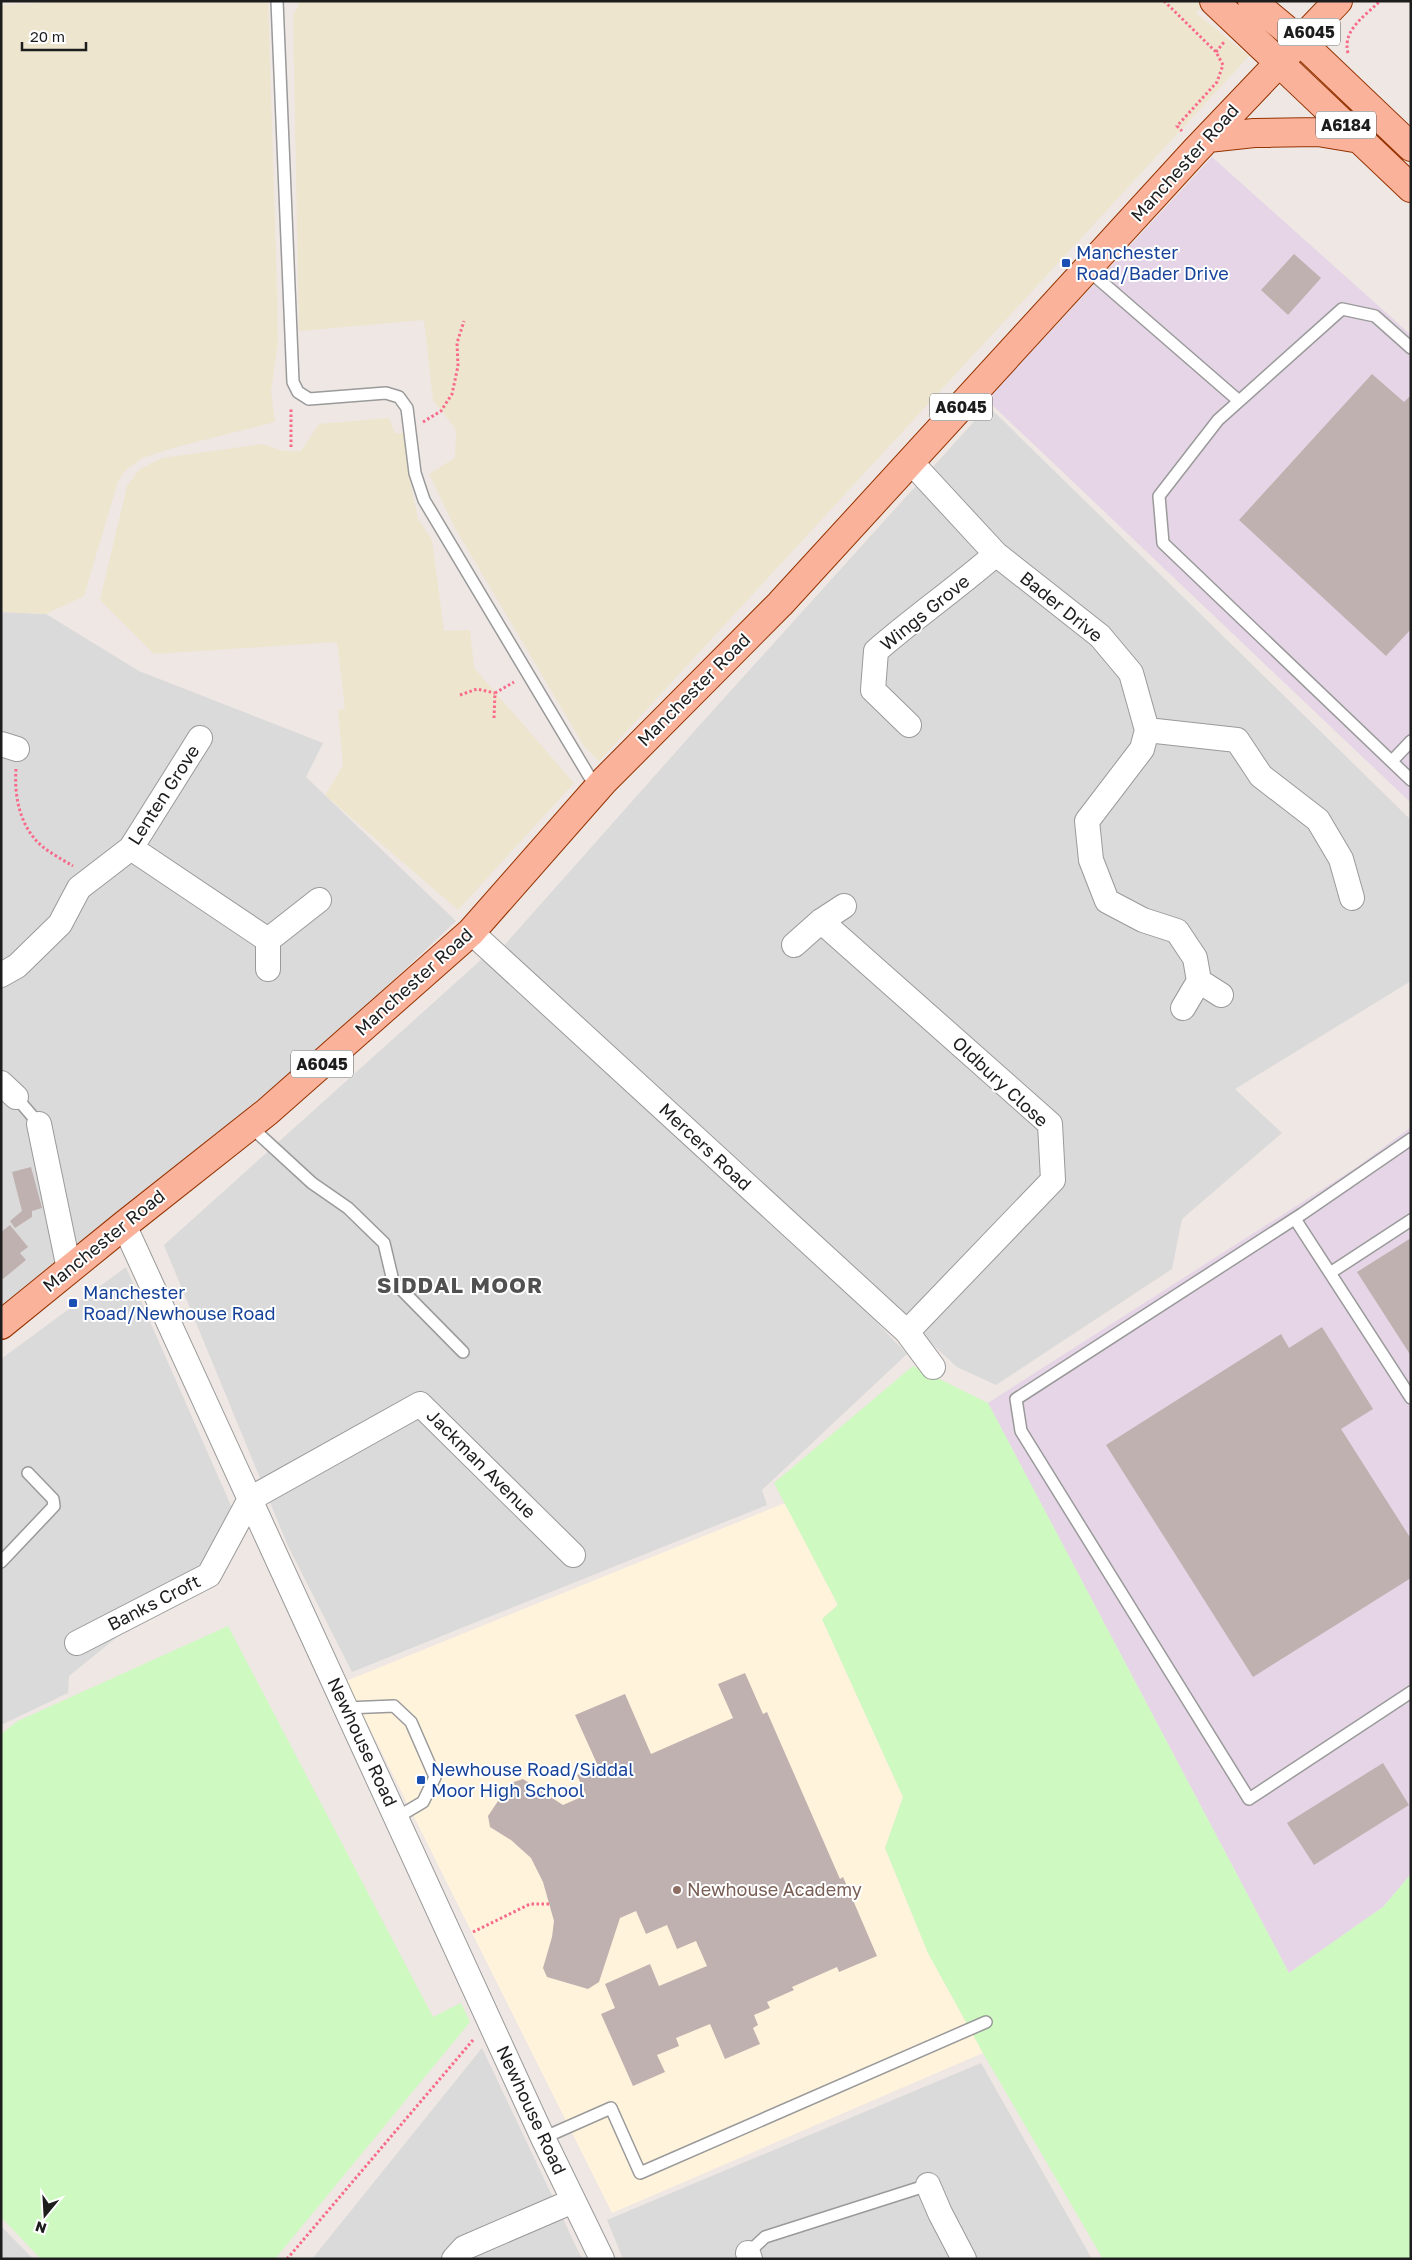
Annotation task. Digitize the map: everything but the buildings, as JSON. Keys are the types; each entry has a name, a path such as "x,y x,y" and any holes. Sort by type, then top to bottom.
{"main road":[{"name":"A6184","path":"1214,1 1411,188"},
{"name":"A6184","path":"1252,1 1300,41 1411,147"},
{"name":"Manchester Road","path":"1,1325 250,1126 471,932 599,786 780,604 1208,138 1338,1"},
{"path":"1208,138 1254,133 1318,132 1360,138"}],"street":[{"name":"Bader Drive","path":"910,461 996,554 1100,636 1130,673 1147,730"},
{"name":"Wings Grove","path":"909,725 873,690 876,651 913,620 962,584 996,554"},
{"path":"1183,1008 1199,981 1195,958 1177,931 1143,920 1107,901 1091,860 1087,821 1142,749 1147,730 1237,740 1261,776 1318,820 1341,859 1352,898"},
{"name":"Lenten Grove","path":"1,975 17,966 60,924 80,888 131,848 200,738"},
{"path":"131,848 268,940"},
{"path":"268,940 319,900"},
{"path":"794,945 821,921 844,906"},
{"name":"Oldbury Close","path":"821,921 1050,1124 1053,1180 906,1332"},
{"name":"Mercers Road","path":"471,932 906,1332 933,1367"},
{"path":"268,940 268,969"},
{"path":"1199,981 1221,995"},
{"path":"39,1124 69,1269"},
{"name":"Newhouse Road","path":"124,1225 543,2138 602,2259"},
{"name":"Jackman Avenue","path":"250,1499 420,1404 574,1555"},
{"name":"Banks Croft","path":"77,1643 208,1575 250,1499"},
{"path":"928,2186 964,2259"},
{"path":"454,2259 464,2248 573,2201"}],"lane":[{"path":"277,1 293,382 298,392 309,399 386,393 399,397 407,408 415,473 424,500 589,776 599,786"},
{"path":"1088,270 1239,401"},
{"path":"1411,348 1375,316 1342,309 1218,420 1159,496 1163,543 1411,780"},
{"path":"1392,761 1411,741"},
{"path":"9,1090 39,1124"},
{"path":"250,1126 312,1183 348,1208 384,1243 393,1281 463,1352"},
{"path":"1411,1139 1295,1218 1016,1400 1020,1431 1249,1799 1411,1692"},
{"path":"1295,1218 1411,1398"},
{"path":"1330,1273 1411,1220"},
{"path":"1,1562 54,1506 53,1499 28,1473"},
{"path":"346,1708 394,1706 411,1722 435,1777 423,1802 396,1818"},
{"path":"543,2138 611,2108 640,2173 986,2022"},
{"path":"749,2256 765,2237 928,2186"}],"path":[{"path":"1164,1 1216,52 1223,65 1217,82"},
{"path":"1351,60 1346,43 1350,30 1380,1"},
{"path":"410,430 441,411 452,394 458,366 458,343 464,321"},
{"path":"291,447 291,408 298,392"},
{"path":"460,695 477,689 495,693 528,675"},
{"path":"494,718 495,693"},
{"path":"9,747 15,795 21,815 31,833 42,847 92,878"},
{"path":"453,1942 530,1904 550,1904"},
{"path":"287,2259 474,2039 493,2028"}],"shaded area":[{"path":"74,1 268,1 278,342 271,392 275,422 176,447 142,458 126,470 118,481 84,596 46,614 1,612 1,5"},
{"path":"298,1 1207,1 1196,13 1249,56 599,761 584,746 455,528 429,474 455,458 456,434 455,428 433,400 424,320 299,331 293,15 298,7"},
{"path":"1212,157 1411,335 1411,803 987,400"},
{"path":"988,406 1411,820 1411,981 1235,1089 1282,1133 1182,1219 1172,1269 996,1385 957,1367 501,949 698,727"},
{"path":"389,418 395,433 404,433 409,475 418,519 432,540 444,631 470,630 474,668 574,783 458,910 325,795 343,766 338,710 345,709 337,642 154,654 100,600 127,486 139,470 162,458 263,444 282,451 301,451 319,424"},
{"path":"1,612 46,614 139,671 323,743 306,777 456,921 255,1111 1,1308"},
{"path":"482,959 841,1285 907,1354 762,1490 767,1505 352,1672 288,1546 164,1245"},
{"path":"1411,1127 1411,1874 1383,1907 1289,1973 988,1403 1357,1167"},
{"path":"126,1267 232,1508 205,1566 69,1676 68,1693 1,1725 1,1359"},
{"name":"Newhouse Academy","path":"785,1503 838,1605 822,1619 903,1797 885,1848 928,1953 983,2053 612,2213 346,1681"},
{"path":"482,2048 582,2259 312,2259"},
{"path":"981,2063 1092,2259 623,2259 607,2220"},
{"path":"1,2226 33,2259 1,2259"}],"green space":[{"path":"913,1366 988,1403 1289,1973 1383,1907 1411,1874 1411,2259 1103,2259 983,2053 928,1953 885,1848 903,1797 822,1619 838,1605 774,1483"},
{"path":"228,1626 433,2017 461,2003 470,2022 275,2259 41,2259 1,2217 1,1734 18,1721"}],"place":[{"name":"Manchester Road/Bader Drive","path":"1066,263"},
{"name":"Manchester Road/Newhouse Road","path":"73,1303"},
{"name":"Newhouse Road/Siddal Moor High School","path":"421,1780"},
{"name":"Newhouse Academy","path":"677,1890"}],"district":[{"name":"SIDDAL MOOR","path":"460,1285"}]}
